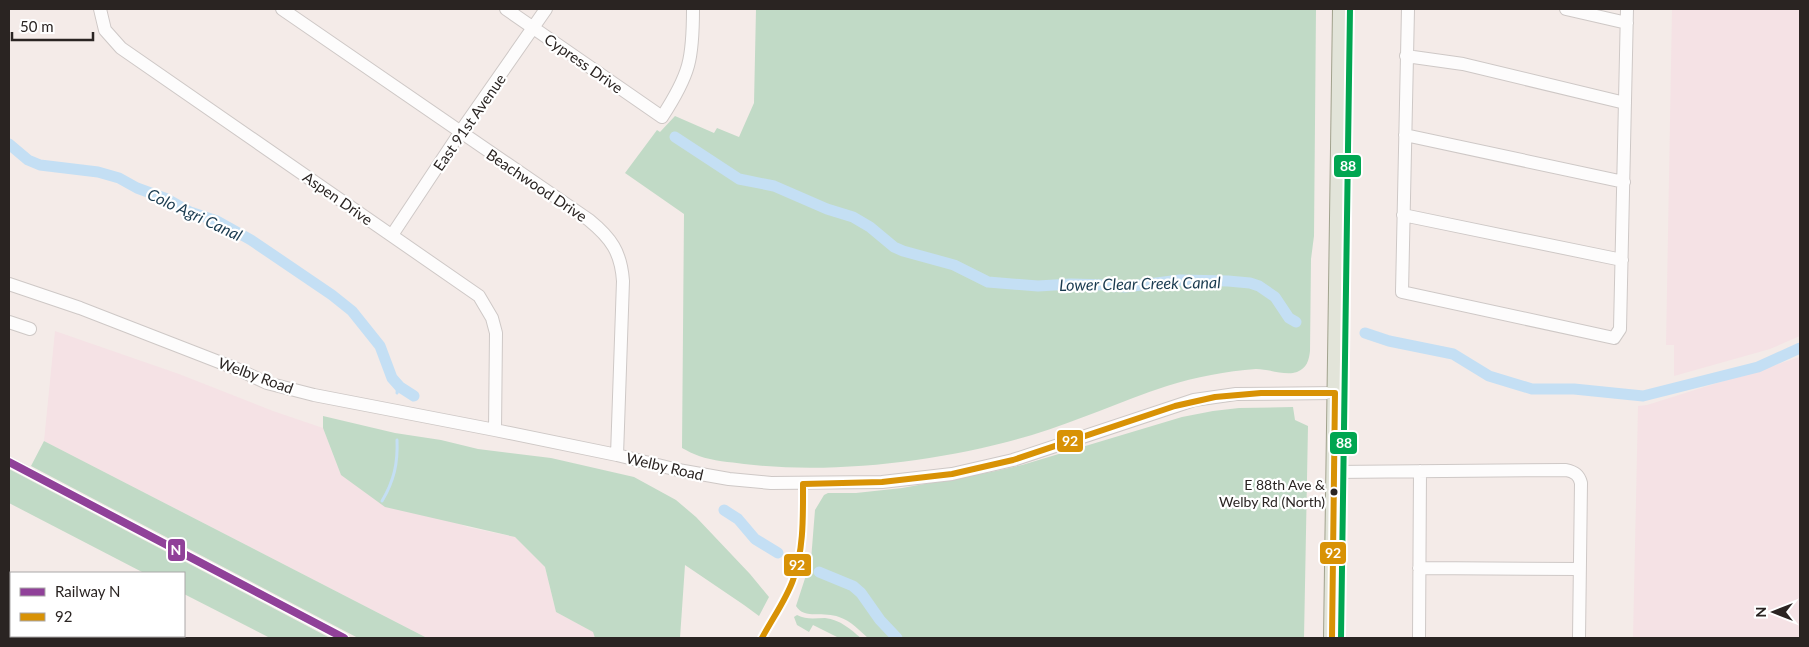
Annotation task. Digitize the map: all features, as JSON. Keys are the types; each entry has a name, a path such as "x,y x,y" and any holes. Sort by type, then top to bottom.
{"main road":[{"path":"1332,638 1342,9"}],"street":[{"name":"Aspen Drive","path":"100,9 105,30 121,48 474,291 485,304 492,318 496,333 495,430"},
{"name":"Beachwood Drive","path":"282,9 589,220 607,237 618,252 623,281 617,455"},
{"name":"Cypress Drive","path":"506,9 662,117 680,89 689,67 693,9"},
{"name":"East 91st Avenue","path":"392,235 461,131 546,9"},
{"path":"1408,9 1402,292 1614,338 1620,329 1627,9"},
{"path":"1566,9 1627,23"},
{"path":"1406,56 1463,64 1625,103"},
{"path":"1405,135 1624,182"},
{"path":"1403,215 1622,260"},
{"name":"Welby Road","path":"9,284 80,308 237,369 267,383 342,401 617,455 678,470 729,479 771,483 882,482 952,474 1013,460 1194,400 1236,394 1335,393"},
{"path":"9,322 30,330"},
{"path":"1334,472 1566,470 1574,472 1580,477 1581,483 1579,638"},
{"path":"1419,638 1420,471"},
{"path":"1420,568 1580,569"}],"shaded area":[{"path":"1672,9 1800,9 1800,336 1770,349 1674,376 1674,345 1666,345"},
{"path":"55,331 179,374 273,411 323,428 341,475 467,527 515,537 545,567 556,612 594,632 595,638 427,638 44,441"},
{"path":"1800,357 1800,638 1633,638 1638,406 1647,405"}],"green space":[{"path":"756,9 1316,9 1314,236 1311,259 1310,351 1305,366 1292,373 1256,369 1222,373 1189,380 1167,386 1032,435 926,459 852,467 779,467 710,459 682,448 684,214 625,173 657,130 660,132 675,116 714,133 717,128 739,137 754,103"},
{"path":"1293,407 1295,420 1308,426 1304,638 868,638 855,626 843,619 833,615 804,613 796,606 811,560 815,510 824,495 828,493 856,493 902,488 991,472 1022,465 1182,417 1213,411 1239,408"},
{"path":"323,416 395,433 441,440 478,449 551,458 634,477 676,500 696,517 769,597 759,616 685,565 680,638 595,638 593,632 556,612 545,567 515,537 385,507 341,475 323,428"},
{"path":"44,441 427,638 358,638 31,466"},
{"path":"9,469 330,638 270,638 185,595 185,572 142,572 9,503"},
{"path":"797,615 836,621 845,625 861,638 839,638 813,625 809,632 797,625 794,617"}],"waterway":[{"name":"Lower Clear Creek Canal","path":"675,137 739,179 774,186 827,209 853,217 870,227 894,247 954,265 988,282 1038,286 1071,284 1125,287 1180,280 1250,283 1259,286 1275,297 1289,318 1296,322"},
{"name":"Colo Agri Canal","path":"9,144 28,160 40,165 98,172 119,178 137,188 167,199 190,212 217,221 251,240 332,295 352,311 380,346 392,378 400,387 414,396"},
{"name":"Lower Clear Creek Canal","path":"1365,333 1389,341 1453,354 1489,376 1532,389 1574,389 1643,396 1758,367 1800,348"},
{"name":"Colo Agri Canal","path":"397,393 398,384"},
{"path":"382,501 390,486 394,472 397,440"},
{"name":"Colo Agri Canal","path":"724,510 738,519 755,539 778,553"},
{"name":"Colo Agri Canal","path":"819,572 853,586 861,593 880,620 897,638"}],"rail line":[{"name":"N","path":"9,462 344,638"}],"transit line":[{"name":"88","path":"1341,638 1350,9"},
{"name":"92","path":"803,484 882,482 952,474 1013,460 1175,406 1215,397 1261,393 1335,393"},
{"name":"92","path":"1332,638 1335,393"},
{"name":"92","path":"762,638 787,595 797,568 802,532 803,484"}],"place":[{"name":"E 88th Ave & Welby Rd (North)","path":"1334,492"}]}
